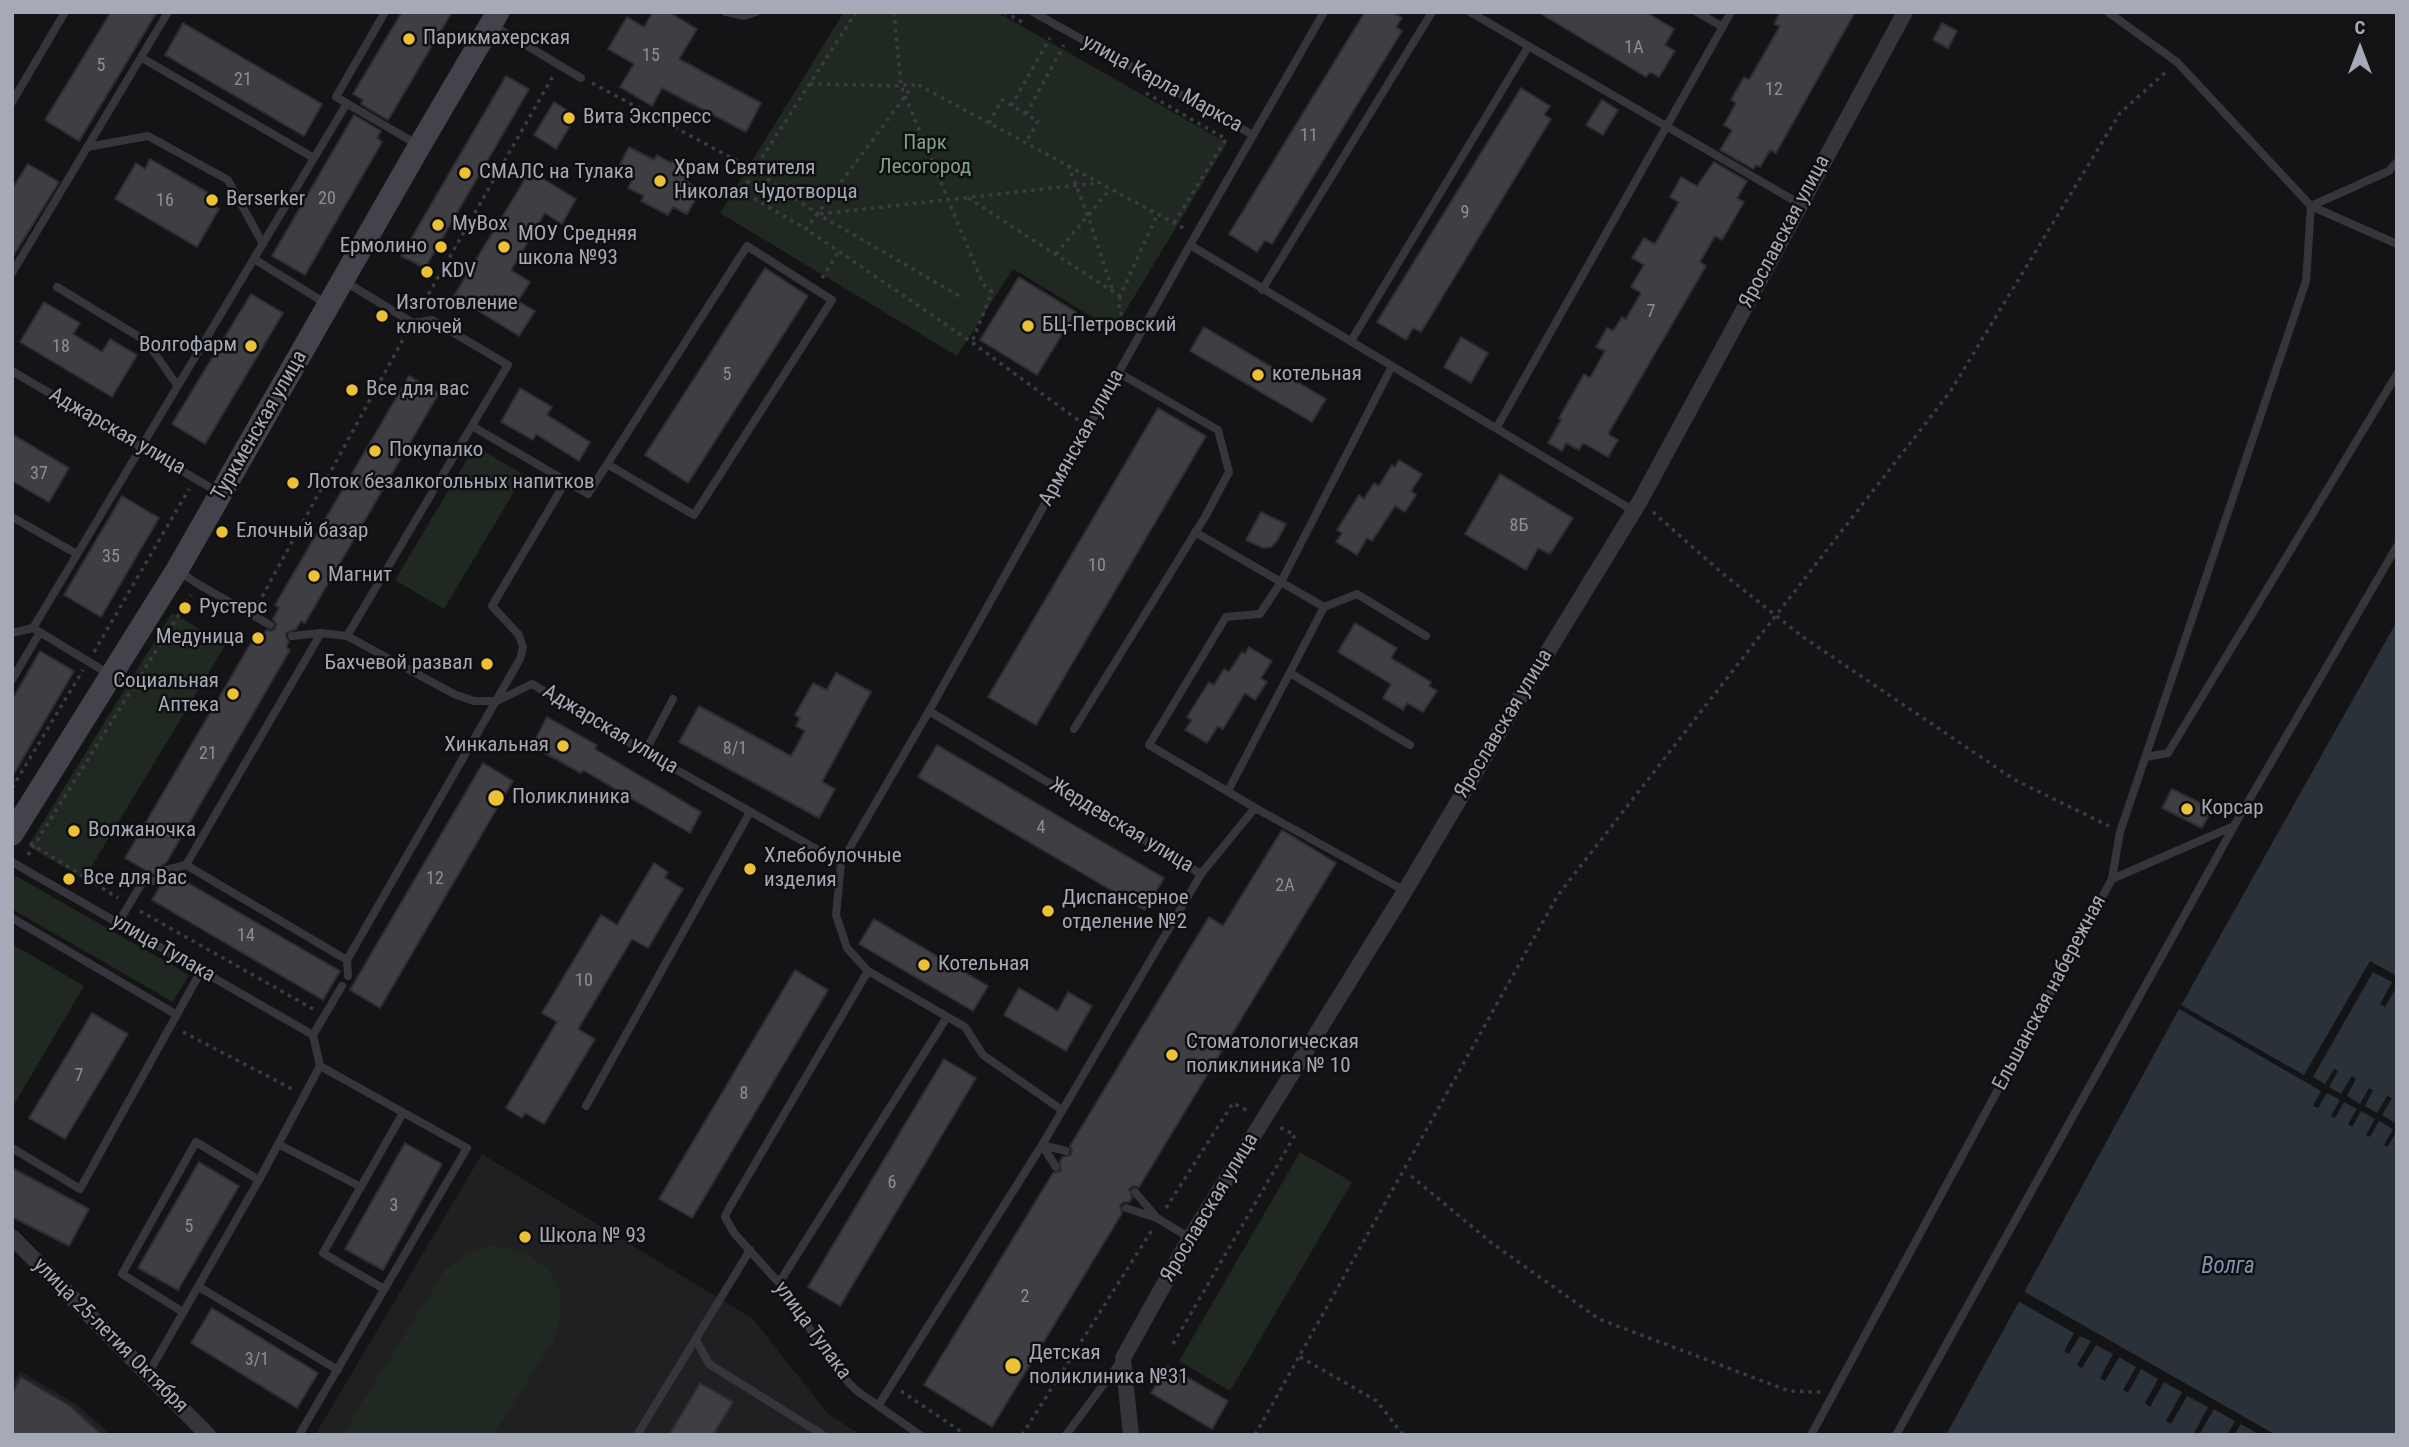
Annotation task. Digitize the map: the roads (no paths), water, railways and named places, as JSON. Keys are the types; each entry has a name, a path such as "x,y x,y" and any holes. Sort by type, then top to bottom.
{"street":[{"name":"Ярославская улица","path":"1123,1358 1190,1238 1405,891 1637,506 1905,12"},
{"name":"Туркменская улица","path":"12,834 177,570 344,281 419,145 495,18"},
{"name":"улица 25-летия Октября","path":"12,1237 208,1435"},
{"path":"1123,1358 1131,1435"}],"lane":[{"path":"12,102 65,12"},
{"path":"12,273 168,12"},
{"path":"385,12 336,97 419,145"},
{"path":"726,12 744,16 756,12"},
{"name":"улица Карла Маркса","path":"1033,12 1253,135"},
{"name":"Армянская улица","path":"841,863 1324,12"},
{"path":"1262,289 1432,12"},
{"path":"1470,12 1800,204"},
{"path":"1697,12 1723,27"},
{"path":"1497,427 1731,12"},
{"path":"2108,12 2177,62 2311,206 2397,244"},
{"path":"495,18 581,78"},
{"path":"1351,341 1528,47"},
{"path":"142,58 314,158"},
{"path":"12,680 77,554 347,103"},
{"path":"87,147 148,136 228,180 263,244"},
{"path":"2311,206 2389,171 2397,162"},
{"path":"2112,879 2120,832 2306,281 2311,206"},
{"path":"1190,245 1392,366 1637,506"},
{"path":"472,426 588,494 607,464 747,246 832,300 694,515 607,464"},
{"path":"254,259 329,305"},
{"path":"344,281 413,323 432,320 508,365 347,636"},
{"path":"57,287 146,341 177,386"},
{"path":"1392,366 1280,582 1260,614 1226,617 1149,745 1405,891"},
{"name":"Аджарская улица","path":"12,371 221,493"},
{"path":"1074,729 1195,533 1228,472 1218,430 1119,373"},
{"path":"2146,757 2168,753 2397,374"},
{"path":"348,976 347,960 520,659 523,647 519,635 492,607 566,481"},
{"path":"12,517 77,554"},
{"path":"1195,533 1324,607"},
{"path":"1896,1435 2234,826 2397,547"},
{"path":"177,570 270,625"},
{"path":"1228,791 1324,607 1357,594 1426,636"},
{"path":"12,633 36,630 111,675"},
{"path":"292,636 321,633 347,636 454,694 474,701 498,701"},
{"path":"186,865 321,633"},
{"path":"1290,673 1410,745"},
{"name":"Аджарская улица","path":"498,701 533,684 645,752 841,863"},
{"path":"645,752 673,699"},
{"name":"Жердевская улица","path":"929,711 1201,874 1254,809 1259,810"},
{"path":"586,1105 750,811"},
{"name":"Ельшанская набережная","path":"1811,1435 2112,879 2234,826"},
{"path":"841,863 836,915 847,948 868,971 965,1027 983,1055 1062,1110"},
{"name":"улица Тулака","path":"16,864 313,1035"},
{"path":"166,870 186,865 347,960"},
{"path":"878,1406 1042,1145 1201,874"},
{"path":"118,923 142,883 161,879"},
{"path":"12,918 177,1015"},
{"path":"12,1148 80,1189 201,971"},
{"name":"улица Тулака","path":"868,971 728,1210 726,1222 779,1283 841,1375 857,1391 920,1435"},
{"path":"148,1374 259,1180 320,1066 313,1035 342,986"},
{"path":"779,1283 947,1017"},
{"path":"299,1435 467,1148 320,1066"},
{"path":"384,1289 323,1253 404,1113"},
{"path":"183,1312 122,1274 196,1142 259,1180"},
{"path":"278,1144 361,1188"},
{"path":"1042,1145 1066,1151"},
{"path":"1042,1145 1056,1167"},
{"path":"1135,1192 1158,1219"},
{"path":"1125,1208 1158,1219 1190,1238"},
{"path":"637,1435 750,1250"},
{"path":"199,1287 338,1370"},
{"path":"696,1340 709,1364 823,1435"},
{"path":"1066,1435 1123,1358"}],"water":[{"name":"Волга","path":"2397,621 2397,1435 1946,1435 2179,1009"}],"place":[{"name":"Парикмахерская","path":"409,39"},
{"name":"Вита Экспресс","path":"569,118"},
{"name":"СМАЛС на Тулака","path":"465,173"},
{"name":"Храм Святителя Николая Чудотворца","path":"660,181"},
{"name":"Berserker","path":"212,200"},
{"name":"MyBox","path":"438,225"},
{"name":"Ермолино","path":"441,247"},
{"name":"МОУ Средняя школа №93","path":"504,247"},
{"name":"KDV","path":"427,272"},
{"name":"Изготовление ключей","path":"382,316"},
{"name":"БЦ-Петровский","path":"1028,326"},
{"name":"Волгофарм","path":"251,346"},
{"name":"котельная","path":"1258,375"},
{"name":"Все для вас","path":"352,390"},
{"name":"Покупалко","path":"375,451"},
{"name":"Лоток безалкогольных напитков","path":"293,483"},
{"name":"Елочный базар","path":"222,532"},
{"name":"Магнит","path":"314,576"},
{"name":"Рустерс","path":"185,608"},
{"name":"Медуница","path":"258,638"},
{"name":"Бахчевой развал","path":"487,664"},
{"name":"Социальная Аптека","path":"233,694"},
{"name":"Хинкальная","path":"563,746"},
{"name":"Поликлиника","path":"496,798"},
{"name":"Корсар","path":"2187,809"},
{"name":"Волжаночка","path":"74,831"},
{"name":"Хлебобулочные изделия","path":"750,869"},
{"name":"Все для Вас","path":"69,879"},
{"name":"Диспансерное отделение №2","path":"1048,911"},
{"name":"Котельная","path":"924,965"},
{"name":"Стоматологическая поликлиника № 10","path":"1172,1055"},
{"name":"Школа № 93","path":"525,1237"},
{"name":"Детская поликлиника №31","path":"1013,1366"}],"park label":[{"name":"Парк Лесогород","path":"925,156"}]}
